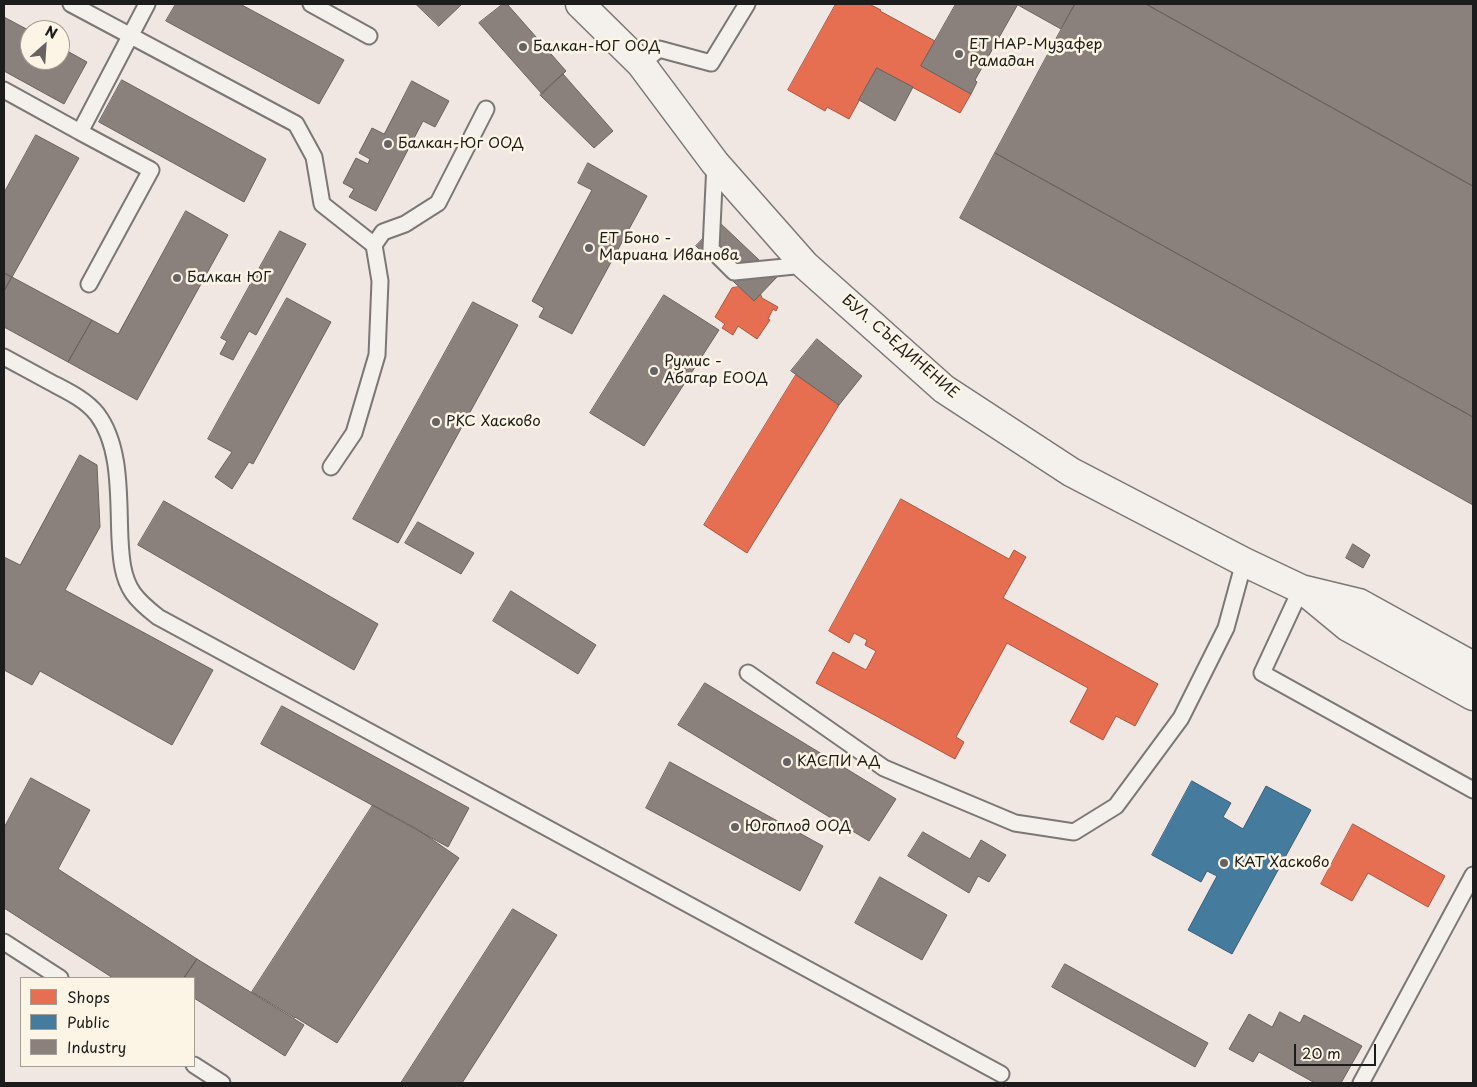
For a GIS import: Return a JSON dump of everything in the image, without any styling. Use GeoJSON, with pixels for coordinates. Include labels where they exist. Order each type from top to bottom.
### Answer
{"type":"FeatureCollection","features":[{"type":"Feature","properties":{"kind":"main road","name":"БУЛ. СЪЕДИНЕНИЕ"},"geometry":{"type":"LineString","coordinates":[[580,4],[641,64],[715,164],[805,265],[944,389],[1071,472],[1244,562],[1301,588],[1359,603],[1473,666]]}},
{"type":"Feature","properties":{"kind":"main road","name":"БУЛ. СЪЕДИНЕНИЕ"},"geometry":{"type":"LineString","coordinates":[[1301,588],[1348,627],[1473,696]]}},
{"type":"Feature","properties":{"kind":"lane"},"geometry":{"type":"LineString","coordinates":[[71,4],[296,124],[314,157],[322,204],[374,245],[380,281],[377,355],[354,433],[331,467]]}},
{"type":"Feature","properties":{"kind":"lane"},"geometry":{"type":"LineString","coordinates":[[80,132],[147,4]]}},
{"type":"Feature","properties":{"kind":"lane"},"geometry":{"type":"LineString","coordinates":[[311,4],[369,36]]}},
{"type":"Feature","properties":{"kind":"lane"},"geometry":{"type":"LineString","coordinates":[[641,64],[659,49],[711,63],[747,4]]}},
{"type":"Feature","properties":{"kind":"lane"},"geometry":{"type":"LineString","coordinates":[[4,90],[151,170],[89,284]]}},
{"type":"Feature","properties":{"kind":"lane"},"geometry":{"type":"LineString","coordinates":[[374,245],[383,232],[405,224],[438,203],[486,109]]}},
{"type":"Feature","properties":{"kind":"lane"},"geometry":{"type":"LineString","coordinates":[[715,164],[711,249],[734,272],[805,265]]}},
{"type":"Feature","properties":{"kind":"lane"},"geometry":{"type":"LineString","coordinates":[[4,357],[81,399],[96,412],[107,428],[116,462],[121,557],[124,575],[132,592],[143,605],[158,617],[1001,1074]]}},
{"type":"Feature","properties":{"kind":"lane"},"geometry":{"type":"LineString","coordinates":[[748,673],[884,768],[1015,823],[1074,832],[1116,806],[1181,718],[1226,628],[1244,562]]}},
{"type":"Feature","properties":{"kind":"lane"},"geometry":{"type":"LineString","coordinates":[[1301,588],[1262,673],[1473,790]]}},
{"type":"Feature","properties":{"kind":"lane"},"geometry":{"type":"LineString","coordinates":[[1361,1083],[1473,875]]}},
{"type":"Feature","properties":{"kind":"lane"},"geometry":{"type":"LineString","coordinates":[[4,942],[58,977]]}},
{"type":"Feature","properties":{"kind":"lane"},"geometry":{"type":"LineString","coordinates":[[195,1066],[222,1083]]}},
{"type":"Feature","properties":{"kind":"building: Shops"},"geometry":{"type":"Polygon","coordinates":[[[836,4],[869,4],[935,41],[921,66],[971,94],[960,113],[877,68],[849,119],[827,107],[825,111],[788,90],[836,4]]]}},
{"type":"Feature","properties":{"kind":"building: Shops"},"geometry":{"type":"Polygon","coordinates":[[[757,284],[762,298],[778,307],[776,311],[773,309],[768,319],[770,320],[757,339],[738,326],[733,335],[722,328],[725,324],[715,317],[732,288],[757,284]]]}},
{"type":"Feature","properties":{"kind":"building: Shops"},"geometry":{"type":"Polygon","coordinates":[[[796,375],[839,405],[747,553],[704,525],[796,375]]]}},
{"type":"Feature","properties":{"kind":"building: Shops","name":"КАСПИ АД"},"geometry":{"type":"Polygon","coordinates":[[[901,499],[1009,559],[1014,550],[1026,557],[1003,598],[1158,684],[1135,726],[1116,716],[1103,740],[1070,722],[1088,688],[1007,643],[956,737],[964,742],[955,759],[816,683],[833,652],[866,670],[876,651],[865,645],[867,640],[854,633],[849,643],[829,631],[901,499]]]}},
{"type":"Feature","properties":{"kind":"building: Shops"},"geometry":{"type":"Polygon","coordinates":[[[1353,824],[1445,876],[1428,907],[1368,873],[1352,901],[1321,884],[1353,824]]]}},
{"type":"Feature","properties":{"kind":"building: Public","name":"КАТ Хасково"},"geometry":{"type":"Polygon","coordinates":[[[1192,781],[1231,803],[1223,817],[1243,829],[1266,786],[1311,810],[1232,954],[1188,930],[1217,876],[1207,871],[1201,882],[1152,855],[1192,781]]]}},
{"type":"Feature","properties":{"kind":"building: Industry"},"geometry":{"type":"Polygon","coordinates":[[[176,4],[240,4],[344,60],[319,104],[166,21],[176,4]]]}},
{"type":"Feature","properties":{"kind":"building: Industry"},"geometry":{"type":"Polygon","coordinates":[[[416,4],[462,4],[439,26],[416,4]]]}},
{"type":"Feature","properties":{"kind":"building: Industry","name":"Балкан-ЮГ ООД"},"geometry":{"type":"Polygon","coordinates":[[[503,4],[507,4],[566,71],[542,94],[479,23],[503,4]]]}},
{"type":"Feature","properties":{"kind":"building: Industry","name":"ЕТ НАР-Музафер Рамадан"},"geometry":{"type":"Polygon","coordinates":[[[956,4],[1018,4],[975,80],[977,82],[971,94],[921,66],[956,4]]]}},
{"type":"Feature","properties":{"kind":"building: Industry","name":"ЕТ НАР-Музафер Рамадан"},"geometry":{"type":"Polygon","coordinates":[[[1018,4],[1075,4],[1061,29],[1018,4]]]}},
{"type":"Feature","properties":{"kind":"building: Industry"},"geometry":{"type":"Polygon","coordinates":[[[1075,4],[1146,4],[1473,186],[1473,417],[995,153],[1075,4]]]}},
{"type":"Feature","properties":{"kind":"building: Industry"},"geometry":{"type":"Polygon","coordinates":[[[1146,4],[1473,4],[1473,186],[1146,4]]]}},
{"type":"Feature","properties":{"kind":"building: Industry"},"geometry":{"type":"Polygon","coordinates":[[[4,17],[20,26],[20,70],[70,70],[70,53],[87,62],[64,104],[4,71],[4,17]]]}},
{"type":"Feature","properties":{"kind":"building: Industry"},"geometry":{"type":"Polygon","coordinates":[[[877,68],[913,87],[895,121],[859,100],[877,68]]]}},
{"type":"Feature","properties":{"kind":"building: Industry","name":"Балкан-ЮГ ООД"},"geometry":{"type":"Polygon","coordinates":[[[563,74],[613,131],[594,148],[540,95],[563,74]]]}},
{"type":"Feature","properties":{"kind":"building: Industry"},"geometry":{"type":"Polygon","coordinates":[[[122,80],[266,159],[244,202],[99,122],[122,80]]]}},
{"type":"Feature","properties":{"kind":"building: Industry","name":"Балкан-Юг ООД"},"geometry":{"type":"Polygon","coordinates":[[[412,81],[449,101],[435,127],[423,121],[376,211],[349,197],[354,189],[343,183],[356,158],[368,164],[370,159],[359,153],[372,128],[384,134],[412,81]]]}},
{"type":"Feature","properties":{"kind":"building: Industry"},"geometry":{"type":"Polygon","coordinates":[[[36,135],[79,158],[12,277],[4,273],[4,193],[36,135]]]}},
{"type":"Feature","properties":{"kind":"building: Industry"},"geometry":{"type":"Polygon","coordinates":[[[995,153],[1473,417],[1473,505],[960,218],[995,153]]]}},
{"type":"Feature","properties":{"kind":"building: Industry","name":"ЕТ Боно - Мариана Иванова"},"geometry":{"type":"Polygon","coordinates":[[[588,163],[647,196],[572,334],[539,317],[544,308],[532,301],[592,190],[578,183],[588,163]]]}},
{"type":"Feature","properties":{"kind":"building: Industry","name":"Балкан ЮГ"},"geometry":{"type":"Polygon","coordinates":[[[186,211],[228,235],[137,400],[68,362],[92,320],[118,334],[186,211]]]}},
{"type":"Feature","properties":{"kind":"building: Industry"},"geometry":{"type":"Polygon","coordinates":[[[719,222],[777,277],[754,301],[696,246],[719,222]]]}},
{"type":"Feature","properties":{"kind":"building: Industry"},"geometry":{"type":"Polygon","coordinates":[[[280,231],[306,244],[256,335],[249,331],[233,360],[220,354],[227,341],[221,338],[280,231]]]}},
{"type":"Feature","properties":{"kind":"building: Industry"},"geometry":{"type":"Polygon","coordinates":[[[4,273],[12,277],[4,291],[4,273]]]}},
{"type":"Feature","properties":{"kind":"building: Industry"},"geometry":{"type":"Polygon","coordinates":[[[12,277],[92,320],[68,362],[4,327],[4,291],[12,277]]]}},
{"type":"Feature","properties":{"kind":"building: Industry","name":"Румис - Абагар ЕООД"},"geometry":{"type":"Polygon","coordinates":[[[664,295],[719,330],[644,446],[590,413],[664,295]]]}},
{"type":"Feature","properties":{"kind":"building: Industry"},"geometry":{"type":"Polygon","coordinates":[[[287,298],[331,322],[253,464],[249,462],[232,489],[215,477],[232,452],[208,439],[287,298]]]}},
{"type":"Feature","properties":{"kind":"building: Industry","name":"РКС Хасково"},"geometry":{"type":"Polygon","coordinates":[[[473,302],[518,325],[398,543],[353,519],[473,302]]]}},
{"type":"Feature","properties":{"kind":"building: Industry"},"geometry":{"type":"Polygon","coordinates":[[[817,339],[862,376],[839,405],[791,371],[817,339]]]}},
{"type":"Feature","properties":{"kind":"building: Industry"},"geometry":{"type":"Polygon","coordinates":[[[80,455],[97,465],[100,527],[65,590],[213,670],[172,745],[40,671],[32,685],[4,670],[4,557],[20,565],[80,455]]]}},
{"type":"Feature","properties":{"kind":"building: Industry"},"geometry":{"type":"Polygon","coordinates":[[[164,501],[378,624],[354,670],[138,545],[164,501]]]}},
{"type":"Feature","properties":{"kind":"building: Industry"},"geometry":{"type":"Polygon","coordinates":[[[418,522],[474,553],[461,574],[405,543],[418,522]]]}},
{"type":"Feature","properties":{"kind":"building: Industry"},"geometry":{"type":"Polygon","coordinates":[[[1353,544],[1370,555],[1363,568],[1346,558],[1353,544]]]}},
{"type":"Feature","properties":{"kind":"building: Industry"},"geometry":{"type":"Polygon","coordinates":[[[511,591],[596,645],[578,674],[493,621],[511,591]]]}},
{"type":"Feature","properties":{"kind":"building: Industry","name":"КАСПИ АД"},"geometry":{"type":"Polygon","coordinates":[[[705,683],[896,799],[869,841],[678,725],[705,683]]]}},
{"type":"Feature","properties":{"kind":"building: Industry"},"geometry":{"type":"Polygon","coordinates":[[[282,706],[469,808],[448,847],[261,744],[282,706]]]}},
{"type":"Feature","properties":{"kind":"building: Industry","name":"Югоплод ООД"},"geometry":{"type":"Polygon","coordinates":[[[670,762],[823,846],[800,891],[646,808],[670,762]]]}},
{"type":"Feature","properties":{"kind":"building: Industry"},"geometry":{"type":"Polygon","coordinates":[[[31,778],[90,810],[58,869],[197,959],[185,977],[111,977],[4,908],[4,828],[31,778]]]}},
{"type":"Feature","properties":{"kind":"building: Industry"},"geometry":{"type":"Polygon","coordinates":[[[373,805],[417,829],[459,858],[337,1043],[252,992],[373,805]]]}},
{"type":"Feature","properties":{"kind":"building: Industry"},"geometry":{"type":"Polygon","coordinates":[[[923,832],[970,859],[981,840],[1006,855],[989,882],[978,876],[969,893],[908,856],[923,832]]]}},
{"type":"Feature","properties":{"kind":"building: Industry"},"geometry":{"type":"Polygon","coordinates":[[[880,877],[947,915],[922,960],[855,923],[880,877]]]}},
{"type":"Feature","properties":{"kind":"building: Industry"},"geometry":{"type":"Polygon","coordinates":[[[513,909],[557,935],[462,1083],[401,1083],[513,909]]]}},
{"type":"Feature","properties":{"kind":"building: Industry"},"geometry":{"type":"Polygon","coordinates":[[[197,959],[304,1025],[285,1056],[195,999],[195,977],[185,977],[197,959]]]}},
{"type":"Feature","properties":{"kind":"building: Industry"},"geometry":{"type":"Polygon","coordinates":[[[1065,964],[1208,1043],[1195,1067],[1052,987],[1065,964]]]}},
{"type":"Feature","properties":{"kind":"building: Industry"},"geometry":{"type":"Polygon","coordinates":[[[1280,1012],[1300,1023],[1304,1015],[1362,1046],[1341,1083],[1315,1083],[1259,1052],[1253,1062],[1229,1049],[1249,1014],[1272,1027],[1280,1012]]]}},
{"type":"Feature","properties":{"kind":"place","name":"Балкан-ЮГ ООД"},"geometry":{"type":"Point","coordinates":[523,47]}},
{"type":"Feature","properties":{"kind":"place","name":"ЕТ НАР-Музафер Рамадан"},"geometry":{"type":"Point","coordinates":[959,54]}},
{"type":"Feature","properties":{"kind":"place","name":"Балкан-Юг ООД"},"geometry":{"type":"Point","coordinates":[388,144]}},
{"type":"Feature","properties":{"kind":"place","name":"ЕТ Боно - Мариана Иванова"},"geometry":{"type":"Point","coordinates":[589,248]}},
{"type":"Feature","properties":{"kind":"place","name":"Балкан ЮГ"},"geometry":{"type":"Point","coordinates":[177,278]}},
{"type":"Feature","properties":{"kind":"place","name":"Румис - Абагар ЕООД"},"geometry":{"type":"Point","coordinates":[654,371]}},
{"type":"Feature","properties":{"kind":"place","name":"РКС Хасково"},"geometry":{"type":"Point","coordinates":[436,422]}},
{"type":"Feature","properties":{"kind":"place","name":"КАСПИ АД"},"geometry":{"type":"Point","coordinates":[787,762]}},
{"type":"Feature","properties":{"kind":"place","name":"Югоплод ООД"},"geometry":{"type":"Point","coordinates":[735,827]}},
{"type":"Feature","properties":{"kind":"place","name":"КАТ Хасково"},"geometry":{"type":"Point","coordinates":[1224,863]}}]}
